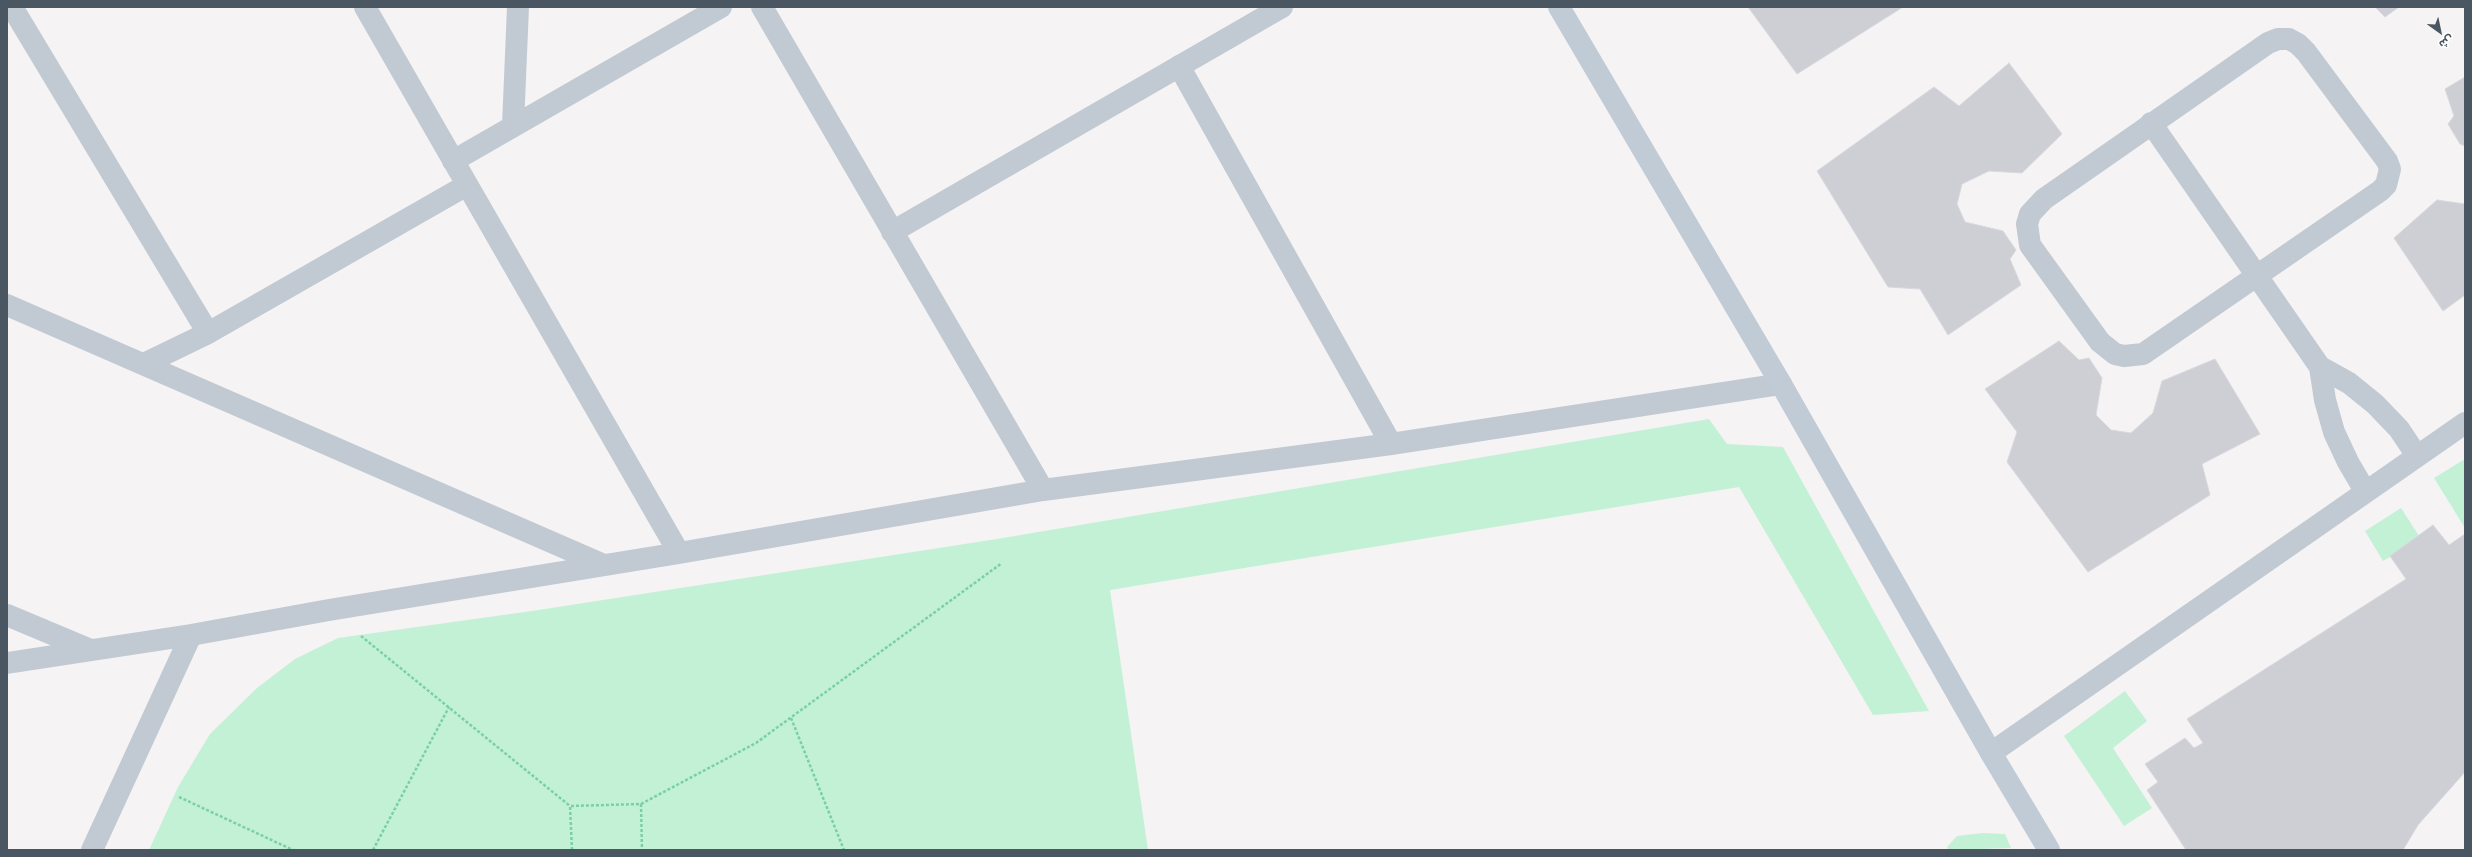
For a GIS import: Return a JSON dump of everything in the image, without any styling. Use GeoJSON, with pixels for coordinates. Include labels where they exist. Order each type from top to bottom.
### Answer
{"type":"FeatureCollection","features":[{"type":"Feature","properties":{"kind":"street"},"geometry":{"type":"LineString","coordinates":[[12,7],[208,332]]}},
{"type":"Feature","properties":{"kind":"street"},"geometry":{"type":"LineString","coordinates":[[365,7],[680,553]]}},
{"type":"Feature","properties":{"kind":"street"},"geometry":{"type":"LineString","coordinates":[[513,126],[518,7]]}},
{"type":"Feature","properties":{"kind":"street"},"geometry":{"type":"LineString","coordinates":[[453,161],[721,7]]}},
{"type":"Feature","properties":{"kind":"street"},"geometry":{"type":"LineString","coordinates":[[762,7],[1043,490]]}},
{"type":"Feature","properties":{"kind":"street"},"geometry":{"type":"LineString","coordinates":[[892,232],[1282,7]]}},
{"type":"Feature","properties":{"kind":"street"},"geometry":{"type":"LineString","coordinates":[[1559,7],[1781,384],[1991,753],[2049,850]]}},
{"type":"Feature","properties":{"kind":"street"},"geometry":{"type":"LineString","coordinates":[[2278,39],[2289,39],[2298,44],[2306,52],[2387,161],[2389,177],[2380,191],[2143,354],[2124,356],[2114,354],[2100,342],[2030,245],[2027,224],[2036,206],[2151,123],[2268,43],[2278,39]]}},
{"type":"Feature","properties":{"kind":"street"},"geometry":{"type":"LineString","coordinates":[[1179,66],[1391,444]]}},
{"type":"Feature","properties":{"kind":"street"},"geometry":{"type":"LineString","coordinates":[[2151,123],[2320,366],[2349,383],[2375,404],[2399,428],[2417,456]]}},
{"type":"Feature","properties":{"kind":"street"},"geometry":{"type":"LineString","coordinates":[[144,364],[208,332],[467,185]]}},
{"type":"Feature","properties":{"kind":"street"},"geometry":{"type":"LineString","coordinates":[[7,305],[604,565]]}},
{"type":"Feature","properties":{"kind":"street"},"geometry":{"type":"LineString","coordinates":[[2320,366],[2325,400],[2334,432],[2348,462],[2365,491]]}},
{"type":"Feature","properties":{"kind":"street"},"geometry":{"type":"LineString","coordinates":[[7,663],[88,649],[191,635],[329,610],[680,553],[1043,490],[1391,444],[1781,384]]}},
{"type":"Feature","properties":{"kind":"street"},"geometry":{"type":"LineString","coordinates":[[1991,753],[2365,491],[2465,423]]}},
{"type":"Feature","properties":{"kind":"street"},"geometry":{"type":"LineString","coordinates":[[7,615],[88,649]]}},
{"type":"Feature","properties":{"kind":"street"},"geometry":{"type":"LineString","coordinates":[[92,850],[191,635]]}},
{"type":"Feature","properties":{"kind":"path"},"geometry":{"type":"LineString","coordinates":[[329,610],[570,806],[641,804],[756,744],[1002,563]]}},
{"type":"Feature","properties":{"kind":"path"},"geometry":{"type":"LineString","coordinates":[[373,850],[449,708]]}},
{"type":"Feature","properties":{"kind":"path"},"geometry":{"type":"LineString","coordinates":[[791,718],[844,850]]}},
{"type":"Feature","properties":{"kind":"path"},"geometry":{"type":"LineString","coordinates":[[179,796],[293,850]]}},
{"type":"Feature","properties":{"kind":"path"},"geometry":{"type":"LineString","coordinates":[[641,804],[642,850]]}},
{"type":"Feature","properties":{"kind":"path"},"geometry":{"type":"LineString","coordinates":[[570,806],[572,850]]}},
{"type":"Feature","properties":{"kind":"green space"},"geometry":{"type":"Polygon","coordinates":[[[1709,419],[1727,444],[1783,447],[1929,711],[1873,715],[1739,487],[1110,590],[1148,850],[149,850],[178,787],[210,734],[257,688],[295,659],[338,638],[532,611],[997,539],[1709,419]]]}},
{"type":"Feature","properties":{"kind":"green space"},"geometry":{"type":"Polygon","coordinates":[[[2465,459],[2465,528],[2434,478],[2465,459]]]}},
{"type":"Feature","properties":{"kind":"green space"},"geometry":{"type":"Polygon","coordinates":[[[2401,508],[2421,539],[2383,561],[2365,531],[2401,508]]]}},
{"type":"Feature","properties":{"kind":"green space"},"geometry":{"type":"Polygon","coordinates":[[[2125,691],[2147,721],[2113,748],[2152,808],[2124,826],[2064,736],[2125,691]]]}},
{"type":"Feature","properties":{"kind":"green space"},"geometry":{"type":"Polygon","coordinates":[[[1982,833],[2005,834],[2011,848],[1948,850],[1947,847],[1957,836],[1982,833]]]}},
{"type":"Feature","properties":{"kind":"building"},"geometry":{"type":"Polygon","coordinates":[[[1748,7],[1903,7],[1797,74],[1748,7]]]}},
{"type":"Feature","properties":{"kind":"building"},"geometry":{"type":"Polygon","coordinates":[[[2375,7],[2399,7],[2385,17],[2375,7]]]}},
{"type":"Feature","properties":{"kind":"building"},"geometry":{"type":"Polygon","coordinates":[[[2009,63],[2062,134],[2022,173],[1989,171],[1962,184],[1957,204],[1965,222],[2003,231],[2016,250],[2010,259],[2021,285],[1948,335],[1920,289],[1888,287],[1817,171],[1934,87],[1959,106],[2009,63]]]}},
{"type":"Feature","properties":{"kind":"building"},"geometry":{"type":"Polygon","coordinates":[[[2465,77],[2465,146],[2460,144],[2448,124],[2454,116],[2445,89],[2465,77]]]}},
{"type":"Feature","properties":{"kind":"building"},"geometry":{"type":"Polygon","coordinates":[[[2437,200],[2465,204],[2465,295],[2443,311],[2394,238],[2437,200]]]}},
{"type":"Feature","properties":{"kind":"building"},"geometry":{"type":"Polygon","coordinates":[[[2059,341],[2079,360],[2089,358],[2102,378],[2096,415],[2111,430],[2131,433],[2153,413],[2162,381],[2215,359],[2260,434],[2202,464],[2210,495],[2088,572],[2007,462],[2017,432],[1985,389],[2059,341]]]}},
{"type":"Feature","properties":{"kind":"building"},"geometry":{"type":"Polygon","coordinates":[[[2433,525],[2449,545],[2465,534],[2465,850],[2186,850],[2147,790],[2158,782],[2145,764],[2185,738],[2194,748],[2203,743],[2187,719],[2406,579],[2390,556],[2433,525]]]}},
{"type":"Feature","properties":{"kind":"building"},"geometry":{"type":"Polygon","coordinates":[[[2465,772],[2465,850],[2403,850],[2418,825],[2465,772]]]}}]}
